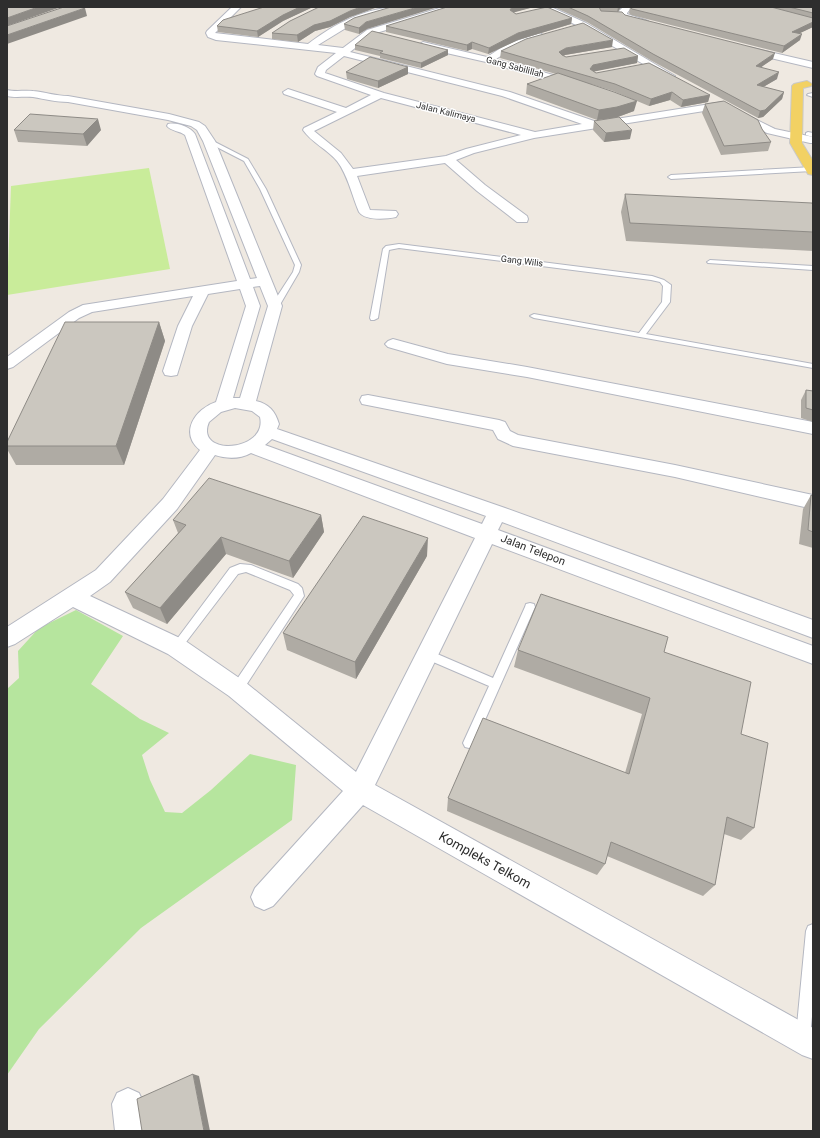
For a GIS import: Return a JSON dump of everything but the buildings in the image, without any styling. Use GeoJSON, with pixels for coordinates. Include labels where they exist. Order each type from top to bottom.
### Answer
{"type":"FeatureCollection","features":[{"type":"Feature","properties":{"kind":"main road"},"geometry":{"type":"LineString","coordinates":[[812,170],[800,152],[795,137],[798,86],[810,94],[813,66]]}},
{"type":"Feature","properties":{"kind":"street"},"geometry":{"type":"LineString","coordinates":[[236,7],[210,33],[211,35],[216,37],[259,42],[311,46],[344,52],[506,94],[598,126]]}},
{"type":"Feature","properties":{"kind":"street"},"geometry":{"type":"LineString","coordinates":[[311,46],[345,23],[396,7]]}},
{"type":"Feature","properties":{"kind":"street","name":"Jalan Kalimaya"},"geometry":{"type":"LineString","coordinates":[[450,7],[370,32],[321,69],[320,74],[380,95],[535,135],[723,105]]}},
{"type":"Feature","properties":{"kind":"street"},"geometry":{"type":"LineString","coordinates":[[534,11],[546,8],[583,25],[649,65],[676,79]]}},
{"type":"Feature","properties":{"kind":"street"},"geometry":{"type":"LineString","coordinates":[[625,11],[654,25]]}},
{"type":"Feature","properties":{"kind":"street"},"geometry":{"type":"LineString","coordinates":[[568,29],[583,25]]}},
{"type":"Feature","properties":{"kind":"street"},"geometry":{"type":"LineString","coordinates":[[370,32],[384,36]]}},
{"type":"Feature","properties":{"kind":"street"},"geometry":{"type":"LineString","coordinates":[[488,60],[510,46],[546,35]]}},
{"type":"Feature","properties":{"kind":"street"},"geometry":{"type":"LineString","coordinates":[[259,42],[268,36]]}},
{"type":"Feature","properties":{"kind":"street","name":"Gang Sabilillah"},"geometry":{"type":"LineString","coordinates":[[414,43],[488,60],[587,88]]}},
{"type":"Feature","properties":{"kind":"street"},"geometry":{"type":"LineString","coordinates":[[742,48],[813,66]]}},
{"type":"Feature","properties":{"kind":"street"},"geometry":{"type":"LineString","coordinates":[[612,51],[624,50]]}},
{"type":"Feature","properties":{"kind":"street"},"geometry":{"type":"LineString","coordinates":[[637,68],[649,65]]}},
{"type":"Feature","properties":{"kind":"street"},"geometry":{"type":"LineString","coordinates":[[14,84],[29,88],[32,94]]}},
{"type":"Feature","properties":{"kind":"street"},"geometry":{"type":"LineString","coordinates":[[288,92],[346,111]]}},
{"type":"Feature","properties":{"kind":"street"},"geometry":{"type":"LineString","coordinates":[[7,93],[17,95],[32,94],[55,100],[63,105],[195,124],[201,128],[209,141],[275,306],[247,403]]}},
{"type":"Feature","properties":{"kind":"street"},"geometry":{"type":"LineString","coordinates":[[380,95],[308,130],[340,157],[350,173],[357,195],[366,214],[392,214]]}},
{"type":"Feature","properties":{"kind":"street"},"geometry":{"type":"LineString","coordinates":[[710,98],[771,131],[795,137],[811,137]]}},
{"type":"Feature","properties":{"kind":"street"},"geometry":{"type":"LineString","coordinates":[[643,109],[656,115]]}},
{"type":"Feature","properties":{"kind":"street"},"geometry":{"type":"LineString","coordinates":[[139,115],[185,130],[190,134],[253,306],[224,405]]}},
{"type":"Feature","properties":{"kind":"street"},"geometry":{"type":"LineString","coordinates":[[350,173],[448,159],[470,151],[535,135]]}},
{"type":"Feature","properties":{"kind":"street"},"geometry":{"type":"LineString","coordinates":[[194,143],[209,141]]}},
{"type":"Feature","properties":{"kind":"street"},"geometry":{"type":"LineString","coordinates":[[448,159],[481,188],[522,219]]}},
{"type":"Feature","properties":{"kind":"street"},"geometry":{"type":"LineString","coordinates":[[7,364],[80,311],[88,308],[202,292],[265,281]]}},
{"type":"Feature","properties":{"kind":"street"},"geometry":{"type":"LineString","coordinates":[[171,371],[185,326],[202,292]]}},
{"type":"Feature","properties":{"kind":"street"},"geometry":{"type":"LineString","coordinates":[[253,306],[275,306]]}},
{"type":"Feature","properties":{"kind":"street"},"geometry":{"type":"LineString","coordinates":[[393,344],[447,359],[527,372],[813,428]]}},
{"type":"Feature","properties":{"kind":"street"},"geometry":{"type":"LineString","coordinates":[[368,400],[500,426],[504,436],[513,440],[682,473],[813,502]]}},
{"type":"Feature","properties":{"kind":"street"},"geometry":{"type":"LineString","coordinates":[[247,403],[259,407],[268,413],[271,422],[269,432],[262,440],[252,447],[231,452],[211,448],[202,442],[197,434],[198,425],[203,417],[212,410],[224,405],[247,403]]}},
{"type":"Feature","properties":{"kind":"street","name":"Jalan Telepon"},"geometry":{"type":"LineString","coordinates":[[269,432],[498,513],[813,629]]}},
{"type":"Feature","properties":{"kind":"street","name":"Jalan Telepon"},"geometry":{"type":"LineString","coordinates":[[252,447],[813,655]]}},
{"type":"Feature","properties":{"kind":"street"},"geometry":{"type":"LineString","coordinates":[[7,638],[97,581],[115,564],[170,504],[211,448]]}},
{"type":"Feature","properties":{"kind":"street"},"geometry":{"type":"LineString","coordinates":[[264,897],[360,790],[428,655],[486,533],[498,513]]}},
{"type":"Feature","properties":{"kind":"street","name":"Kompleks Telkom"},"geometry":{"type":"LineString","coordinates":[[72,597],[176,647],[237,689],[360,790],[808,1041]]}},
{"type":"Feature","properties":{"kind":"lane"},"geometry":{"type":"LineString","coordinates":[[209,141],[246,160],[263,189],[298,265],[296,272],[275,306]]}},
{"type":"Feature","properties":{"kind":"lane"},"geometry":{"type":"LineString","coordinates":[[672,177],[812,170]]}},
{"type":"Feature","properties":{"kind":"lane","name":"Gang Wilis"},"geometry":{"type":"LineString","coordinates":[[374,318],[379,297],[386,249],[388,247],[399,246],[652,278],[662,281],[667,285],[666,302],[641,335]]}},
{"type":"Feature","properties":{"kind":"lane"},"geometry":{"type":"LineString","coordinates":[[710,262],[813,268]]}},
{"type":"Feature","properties":{"kind":"lane"},"geometry":{"type":"LineString","coordinates":[[534,316],[813,366]]}},
{"type":"Feature","properties":{"kind":"lane"},"geometry":{"type":"LineString","coordinates":[[176,647],[234,571],[240,568],[247,568],[294,587],[300,596],[237,689]]}},
{"type":"Feature","properties":{"kind":"lane"},"geometry":{"type":"LineString","coordinates":[[469,743],[530,607]]}},
{"type":"Feature","properties":{"kind":"lane"},"geometry":{"type":"LineString","coordinates":[[428,655],[496,684]]}},
{"type":"Feature","properties":{"kind":"lane"},"geometry":{"type":"LineString","coordinates":[[808,1041],[813,931]]}},
{"type":"Feature","properties":{"kind":"green space"},"geometry":{"type":"Polygon","coordinates":[[[149,168],[170,269],[7,295],[11,186],[149,168]]]}},
{"type":"Feature","properties":{"kind":"green space"},"geometry":{"type":"Polygon","coordinates":[[[76,610],[123,636],[91,684],[140,719],[169,733],[142,755],[150,780],[165,812],[182,813],[211,790],[250,754],[296,765],[292,820],[141,928],[39,1029],[7,1075],[7,689],[19,678],[18,651],[39,628],[76,610]]]}}]}
